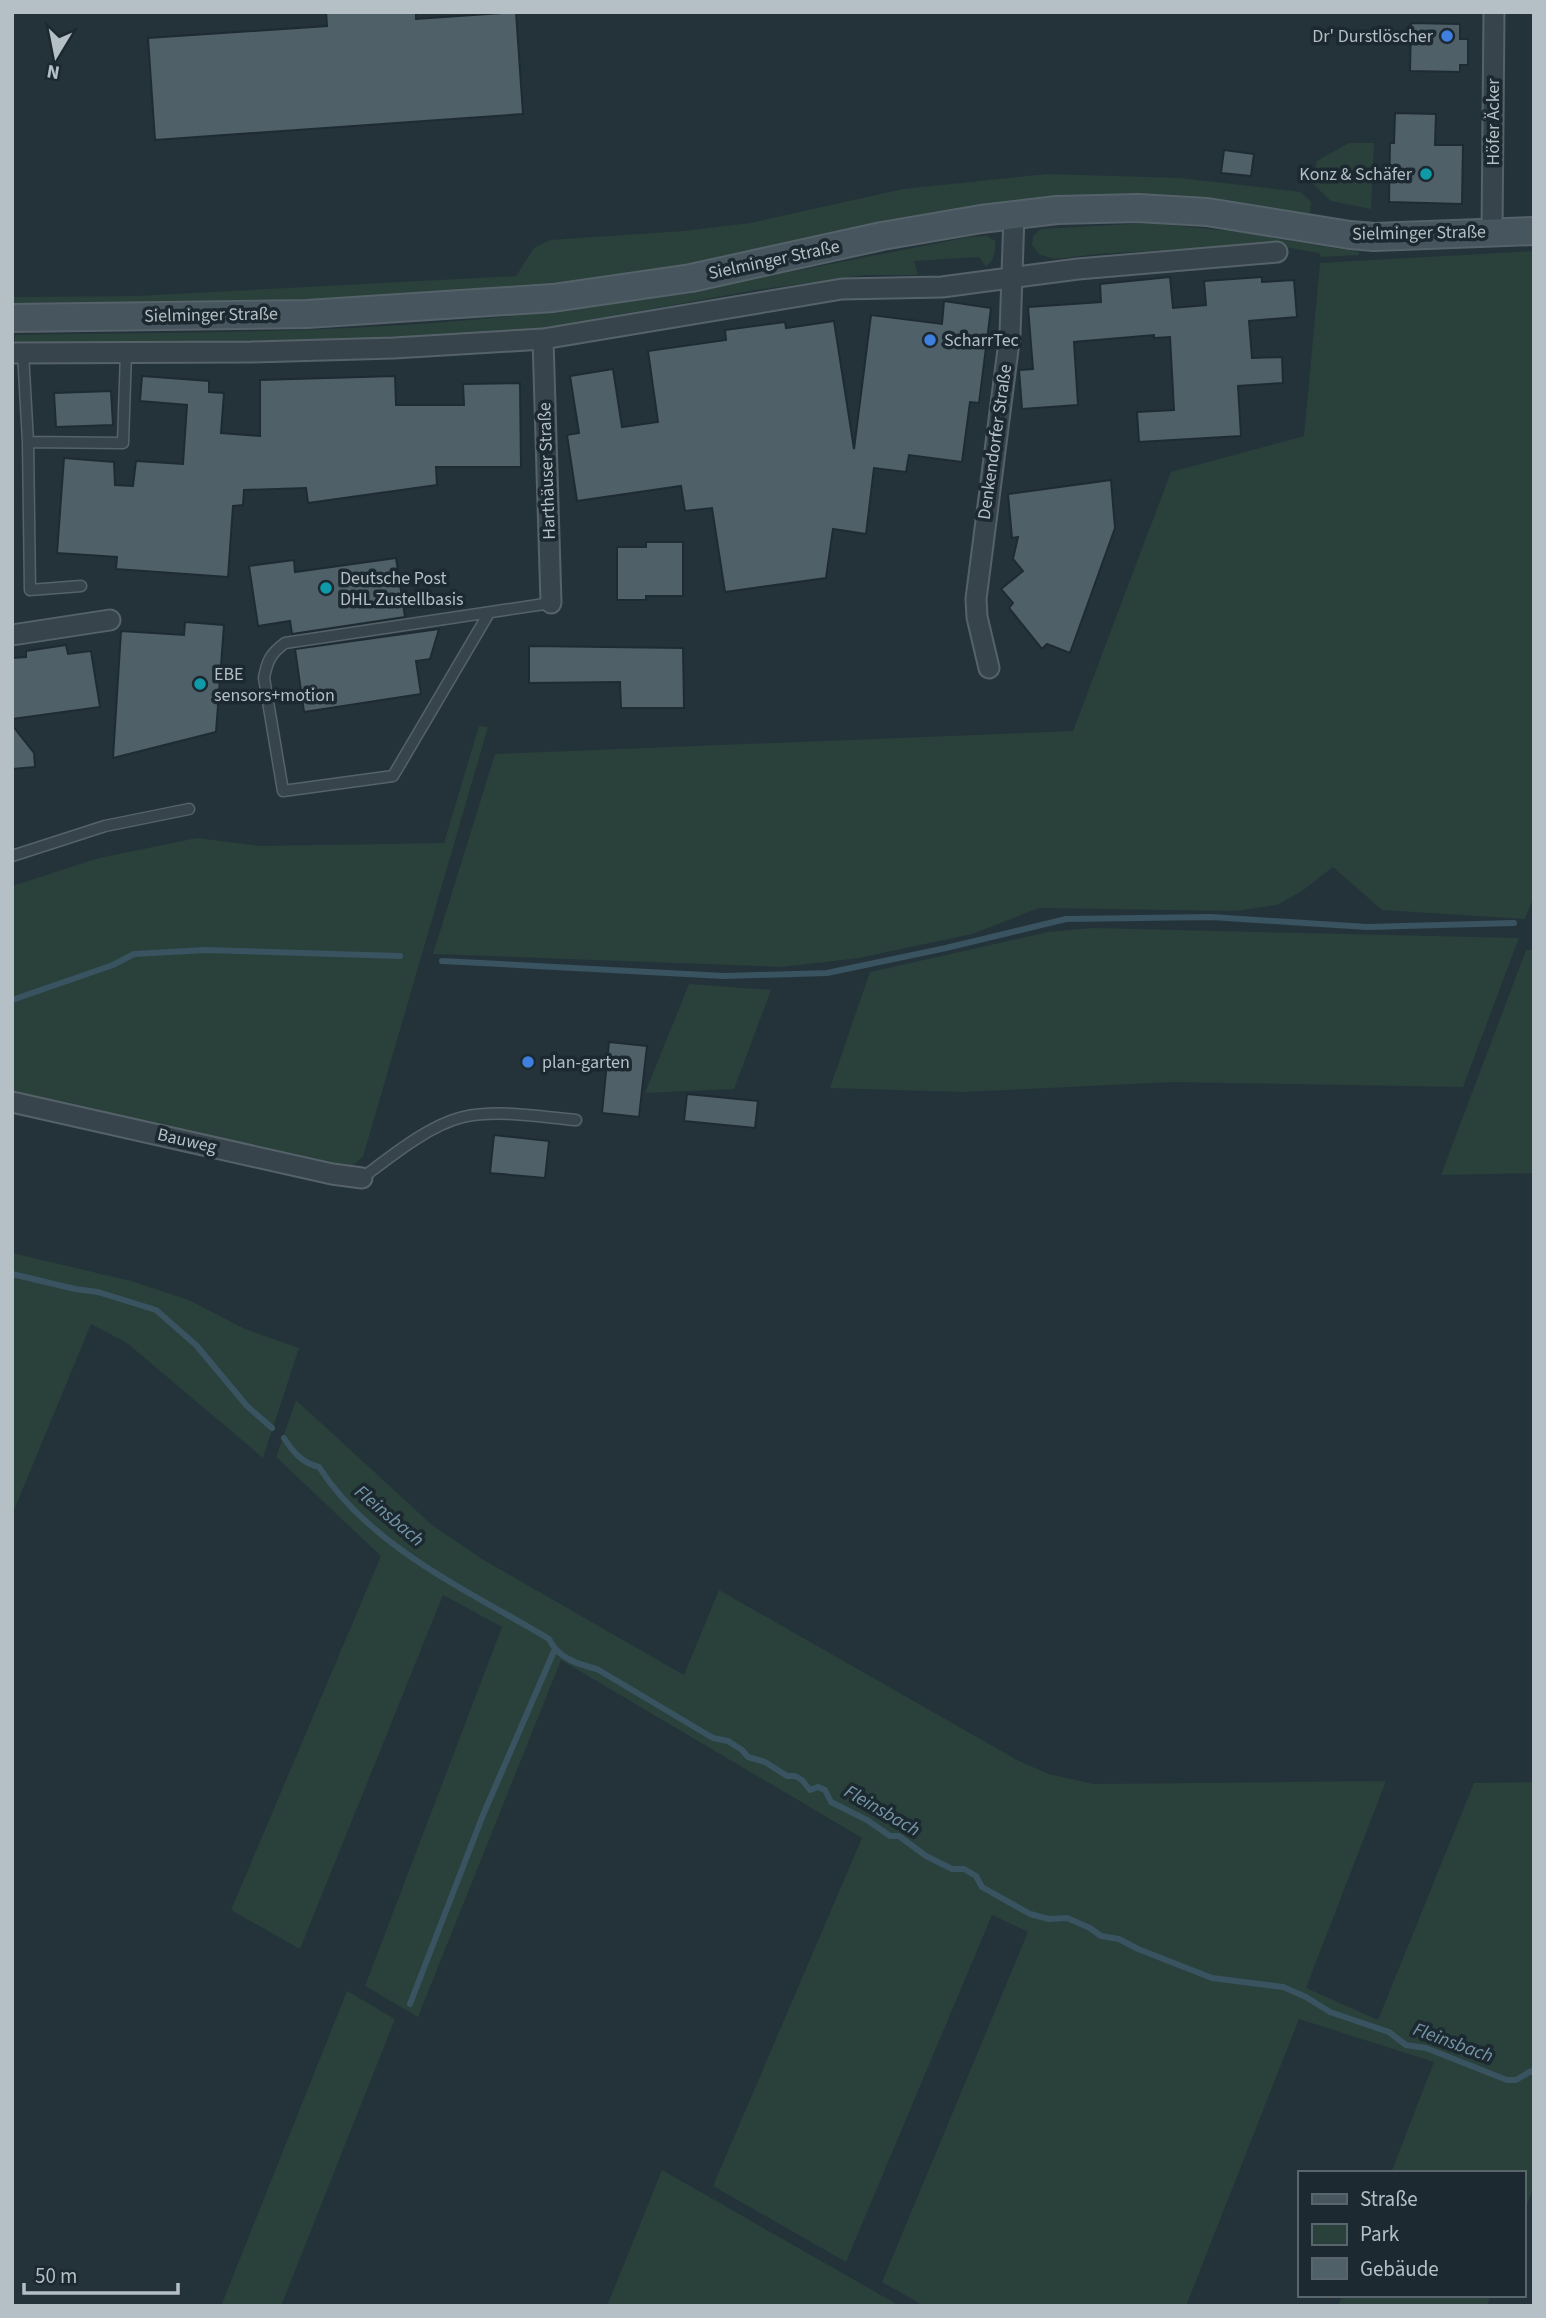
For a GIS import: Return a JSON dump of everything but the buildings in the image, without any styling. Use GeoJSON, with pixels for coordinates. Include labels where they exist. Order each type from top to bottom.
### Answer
{"type":"FeatureCollection","features":[{"type":"Feature","properties":{"kind":"street","name":"Höfer Äcker"},"geometry":{"type":"LineString","coordinates":[[1492,232],[1494,12]]}},
{"type":"Feature","properties":{"kind":"street","name":"Sielminger Straße"},"geometry":{"type":"LineString","coordinates":[[12,318],[307,314],[553,299],[691,278],[882,236],[1014,215],[1097,208],[1231,215],[1362,236],[1534,231]]}},
{"type":"Feature","properties":{"kind":"street","name":"Denkendorfer Straße"},"geometry":{"type":"LineString","coordinates":[[989,668],[977,617],[976,589],[1010,334],[1014,215]]}},
{"type":"Feature","properties":{"kind":"street","name":"Sielminger Straße"},"geometry":{"type":"LineString","coordinates":[[18,353],[355,349],[544,339],[842,289],[942,287],[1078,269],[1277,252]]}},
{"type":"Feature","properties":{"kind":"street","name":"Harthäuser Straße"},"geometry":{"type":"LineString","coordinates":[[544,339],[551,603]]}},
{"type":"Feature","properties":{"kind":"street"},"geometry":{"type":"LineString","coordinates":[[12,635],[110,620]]}},
{"type":"Feature","properties":{"kind":"street","name":"Bauweg"},"geometry":{"type":"LineString","coordinates":[[12,1102],[332,1174],[362,1178]]}},
{"type":"Feature","properties":{"kind":"lane"},"geometry":{"type":"LineString","coordinates":[[28,442],[123,443],[126,352]]}},
{"type":"Feature","properties":{"kind":"lane"},"geometry":{"type":"LineString","coordinates":[[18,353],[28,442],[30,590],[80,586]]}},
{"type":"Feature","properties":{"kind":"lane"},"geometry":{"type":"LineString","coordinates":[[489,613],[393,776],[283,791],[264,678],[267,662],[274,651],[285,643],[551,603]]}},
{"type":"Feature","properties":{"kind":"lane"},"geometry":{"type":"LineString","coordinates":[[12,856],[105,826],[189,809]]}},
{"type":"Feature","properties":{"kind":"lane"},"geometry":{"type":"LineString","coordinates":[[362,1178],[421,1137],[461,1117],[483,1114],[576,1120]]}},
{"type":"Feature","properties":{"kind":"green space"},"geometry":{"type":"Polygon","coordinates":[[[1349,143],[1374,143],[1371,209],[1331,201],[1311,182],[1317,161],[1349,143]]]}},
{"type":"Feature","properties":{"kind":"green space"},"geometry":{"type":"Polygon","coordinates":[[[1047,174],[1181,178],[1301,192],[1311,202],[1309,223],[1196,203],[462,298],[12,309],[12,297],[136,296],[516,276],[534,248],[550,240],[684,231],[750,223],[903,189],[1047,174]]]}},
{"type":"Feature","properties":{"kind":"green space"},"geometry":{"type":"Polygon","coordinates":[[[1149,223],[1231,231],[1359,252],[1359,255],[1321,257],[1319,253],[1267,244],[1055,259],[1040,255],[1032,245],[1033,236],[1041,229],[1149,223]]]}},
{"type":"Feature","properties":{"kind":"green space"},"geometry":{"type":"Polygon","coordinates":[[[987,236],[995,241],[995,249],[993,259],[986,267],[979,257],[914,261],[918,275],[865,275],[756,290],[540,329],[223,345],[15,345],[15,335],[326,329],[511,316],[684,292],[969,237],[987,236]]]}},
{"type":"Feature","properties":{"kind":"green space"},"geometry":{"type":"Polygon","coordinates":[[[1534,251],[1534,895],[1525,919],[1382,910],[1333,867],[1302,891],[1277,905],[1235,911],[1039,908],[972,934],[859,958],[782,967],[433,954],[495,754],[1073,731],[1171,472],[1304,436],[1320,263],[1534,251]]]}},
{"type":"Feature","properties":{"kind":"green space"},"geometry":{"type":"Polygon","coordinates":[[[479,726],[488,727],[363,1157],[350,1167],[334,1169],[12,1097],[12,886],[99,858],[197,838],[259,846],[444,843],[479,726]]]}},
{"type":"Feature","properties":{"kind":"green space"},"geometry":{"type":"Polygon","coordinates":[[[1092,928],[1519,938],[1463,1087],[1174,1082],[963,1092],[830,1088],[870,972],[1048,932],[1092,928]]]}},
{"type":"Feature","properties":{"kind":"green space"},"geometry":{"type":"Polygon","coordinates":[[[1526,950],[1534,950],[1534,1173],[1441,1175],[1526,950]]]}},
{"type":"Feature","properties":{"kind":"green space"},"geometry":{"type":"Polygon","coordinates":[[[689,984],[771,990],[734,1089],[645,1093],[689,984]]]}},
{"type":"Feature","properties":{"kind":"green space"},"geometry":{"type":"Polygon","coordinates":[[[12,1253],[131,1281],[189,1300],[245,1329],[299,1348],[263,1458],[127,1343],[91,1324],[12,1515],[12,1253]]]}},
{"type":"Feature","properties":{"kind":"green space"},"geometry":{"type":"Polygon","coordinates":[[[296,1400],[432,1525],[482,1559],[684,1675],[719,1590],[1019,1761],[1049,1774],[1093,1784],[1386,1781],[1306,1988],[1378,2020],[1474,1783],[1534,1782],[1534,2187],[1525,2209],[1525,2171],[1392,2171],[1434,2062],[1299,2019],[1186,2306],[924,2306],[882,2282],[1028,1932],[992,1915],[846,2262],[713,2186],[862,1838],[561,1660],[418,2017],[365,1986],[502,1627],[443,1595],[300,1949],[231,1910],[381,1556],[276,1457],[296,1400]]]}},
{"type":"Feature","properties":{"kind":"green space"},"geometry":{"type":"Polygon","coordinates":[[[347,1991],[395,2019],[281,2306],[221,2306],[347,1991]]]}},
{"type":"Feature","properties":{"kind":"green space"},"geometry":{"type":"Polygon","coordinates":[[[662,2170],[900,2306],[607,2306],[662,2170]]]}},
{"type":"Feature","properties":{"kind":"green space"},"geometry":{"type":"Polygon","coordinates":[[[1341,2297],[1490,2297],[1487,2306],[1338,2306],[1341,2297]]]}},
{"type":"Feature","properties":{"kind":"waterway"},"geometry":{"type":"LineString","coordinates":[[442,961],[724,976],[827,973],[1066,919],[1211,917],[1367,927],[1514,923]]}},
{"type":"Feature","properties":{"kind":"waterway"},"geometry":{"type":"LineString","coordinates":[[12,1000],[113,965],[134,954],[206,950],[400,956]]}},
{"type":"Feature","properties":{"kind":"waterway","name":"Fleinsbach"},"geometry":{"type":"LineString","coordinates":[[12,1274],[98,1292],[156,1310],[196,1345],[247,1406],[272,1428]]}},
{"type":"Feature","properties":{"kind":"waterway","name":"Fleinsbach"},"geometry":{"type":"LineString","coordinates":[[284,1438],[298,1456],[319,1467],[340,1495],[365,1521],[393,1544],[455,1585],[549,1639],[563,1656],[597,1669],[713,1738],[728,1741],[748,1757],[765,1762],[787,1776],[795,1776],[810,1790],[818,1787],[825,1790],[831,1802],[867,1820],[890,1836],[899,1836],[926,1856],[952,1869],[964,1869],[976,1876],[982,1887],[1030,1914],[1049,1919],[1067,1918],[1101,1936],[1119,1939],[1212,1978],[1283,1987],[1330,2012],[1389,2032],[1406,2045],[1426,2048],[1507,2080],[1516,2080],[1531,2071],[1534,2073]]}},
{"type":"Feature","properties":{"kind":"waterway"},"geometry":{"type":"LineString","coordinates":[[410,2004],[483,1815],[554,1651]]}},
{"type":"Feature","properties":{"kind":"place","name":"Dr' Durstlöscher"},"geometry":{"type":"Point","coordinates":[1447,36]}},
{"type":"Feature","properties":{"kind":"place","name":"Konz & Schäfer"},"geometry":{"type":"Point","coordinates":[1426,174]}},
{"type":"Feature","properties":{"kind":"place","name":"ScharrTec"},"geometry":{"type":"Point","coordinates":[930,340]}},
{"type":"Feature","properties":{"kind":"place","name":"Deutsche Post DHL Zustellbasis"},"geometry":{"type":"Point","coordinates":[326,588]}},
{"type":"Feature","properties":{"kind":"place","name":"EBE sensors+motion"},"geometry":{"type":"Point","coordinates":[200,684]}},
{"type":"Feature","properties":{"kind":"place","name":"plan-garten"},"geometry":{"type":"Point","coordinates":[528,1062]}}]}
